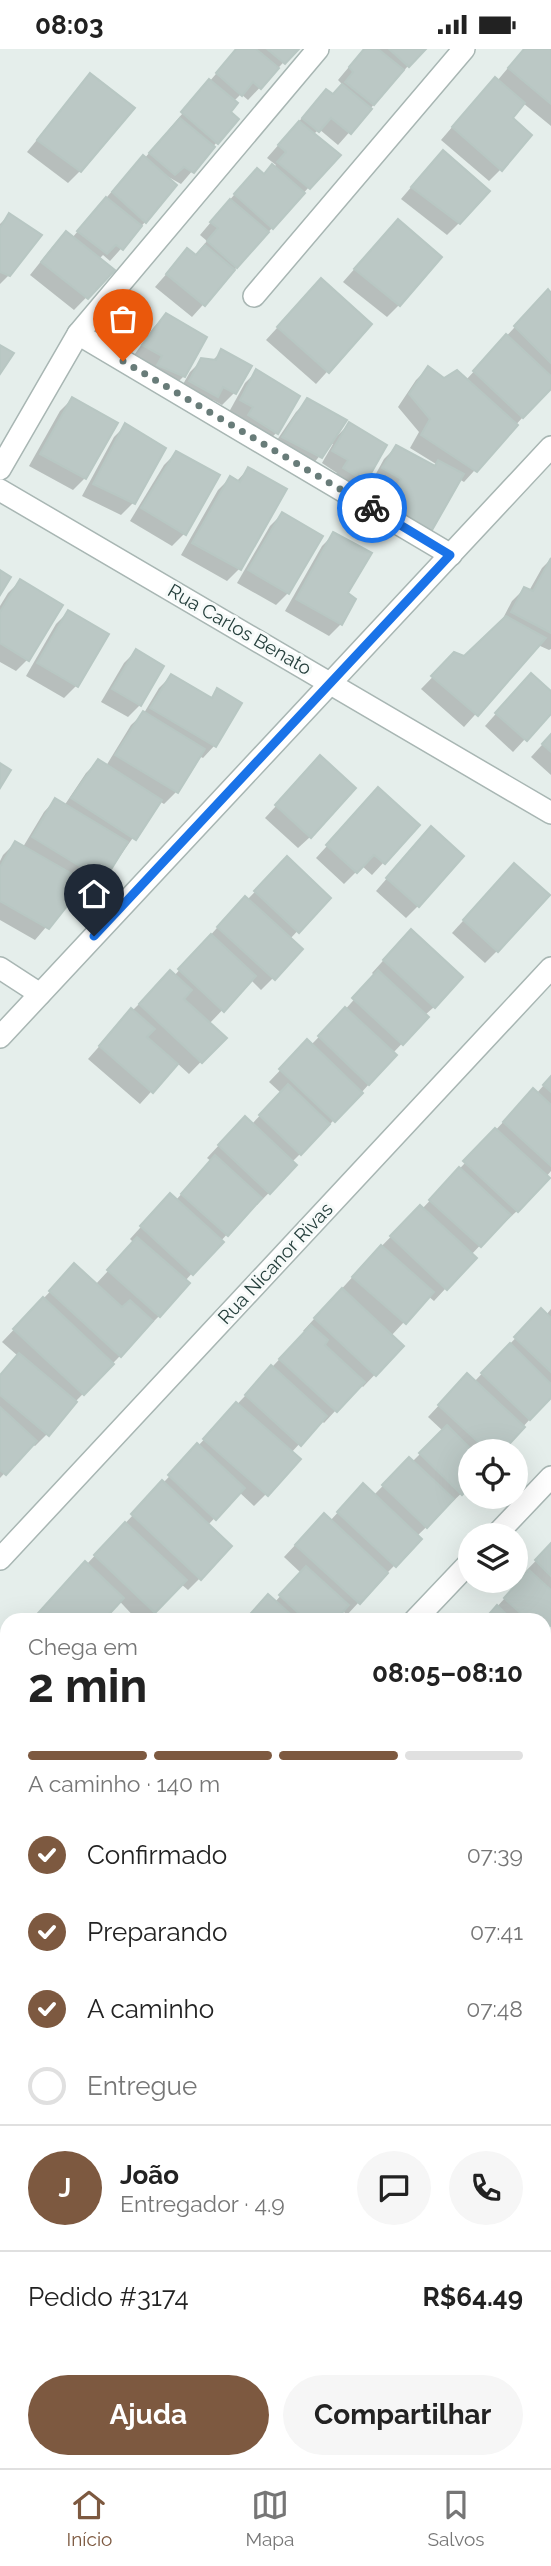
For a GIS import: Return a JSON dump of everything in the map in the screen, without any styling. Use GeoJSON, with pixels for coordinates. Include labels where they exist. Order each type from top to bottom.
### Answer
{"type":"FeatureCollection","features":[{"type":"Feature","properties":{"kind":"street"},"geometry":{"type":"LineString","coordinates":[[0,469],[78,334],[318,49]]}},
{"type":"Feature","properties":{"kind":"street"},"geometry":{"type":"LineString","coordinates":[[254,296],[464,49]]}},
{"type":"Feature","properties":{"kind":"street"},"geometry":{"type":"LineString","coordinates":[[78,334],[450,555]]}},
{"type":"Feature","properties":{"kind":"street"},"geometry":{"type":"LineString","coordinates":[[0,1037],[551,447]]}},
{"type":"Feature","properties":{"kind":"street","name":"Rua Carlos Benato"},"geometry":{"type":"LineString","coordinates":[[0,490],[551,813]]}},
{"type":"Feature","properties":{"kind":"street"},"geometry":{"type":"LineString","coordinates":[[0,968],[40,994]]}},
{"type":"Feature","properties":{"kind":"street","name":"Rua Nicanor Rivas"},"geometry":{"type":"LineString","coordinates":[[0,1559],[551,968]]}},
{"type":"Feature","properties":{"kind":"street"},"geometry":{"type":"LineString","coordinates":[[507,1523],[551,1477]]}},
{"type":"Feature","properties":{"kind":"street"},"geometry":{"type":"LineString","coordinates":[[422,1613],[458,1575]]}},
{"type":"Feature","properties":{"kind":"building"},"geometry":{"type":"Polygon","coordinates":[[[236,49],[256,49],[279,68],[261,89],[253,82],[242,96],[216,73],[236,49]]]}},
{"type":"Feature","properties":{"kind":"building"},"geometry":{"type":"Polygon","coordinates":[[[267,49],[299,49],[285,64],[267,49]]]}},
{"type":"Feature","properties":{"kind":"building"},"geometry":{"type":"Polygon","coordinates":[[[364,49],[378,49],[404,70],[374,105],[345,82],[353,72],[349,67],[364,49]]]}},
{"type":"Feature","properties":{"kind":"building"},"geometry":{"type":"Polygon","coordinates":[[[389,49],[426,49],[409,67],[389,49]]]}},
{"type":"Feature","properties":{"kind":"building"},"geometry":{"type":"Polygon","coordinates":[[[524,49],[551,49],[551,104],[508,68],[524,49]]]}},
{"type":"Feature","properties":{"kind":"building"},"geometry":{"type":"Polygon","coordinates":[[[90,73],[135,108],[81,172],[37,140],[90,73]]]}},
{"type":"Feature","properties":{"kind":"building"},"geometry":{"type":"Polygon","coordinates":[[[495,77],[525,103],[513,118],[532,135],[502,171],[452,127],[495,77]]]}},
{"type":"Feature","properties":{"kind":"building"},"geometry":{"type":"Polygon","coordinates":[[[209,79],[238,103],[231,112],[239,119],[218,144],[181,112],[209,79]]]}},
{"type":"Feature","properties":{"kind":"building"},"geometry":{"type":"Polygon","coordinates":[[[342,84],[372,109],[351,134],[331,118],[319,132],[302,118],[326,89],[333,94],[342,84]]]}},
{"type":"Feature","properties":{"kind":"building"},"geometry":{"type":"Polygon","coordinates":[[[180,118],[215,147],[194,173],[184,167],[175,175],[149,153],[180,118]]]}},
{"type":"Feature","properties":{"kind":"building"},"geometry":{"type":"Polygon","coordinates":[[[299,121],[341,155],[310,189],[277,162],[286,152],[278,145],[299,121]]]}},
{"type":"Feature","properties":{"kind":"building"},"geometry":{"type":"Polygon","coordinates":[[[443,150],[490,191],[460,224],[411,187],[443,150]]]}},
{"type":"Feature","properties":{"kind":"building"},"geometry":{"type":"Polygon","coordinates":[[[143,155],[177,185],[146,223],[112,192],[143,155]]]}},
{"type":"Feature","properties":{"kind":"building"},"geometry":{"type":"Polygon","coordinates":[[[272,164],[305,193],[273,229],[234,194],[257,168],[264,174],[272,164]]]}},
{"type":"Feature","properties":{"kind":"building"},"geometry":{"type":"Polygon","coordinates":[[[106,197],[142,226],[123,250],[116,245],[107,254],[77,231],[106,197]]]}},
{"type":"Feature","properties":{"kind":"building"},"geometry":{"type":"Polygon","coordinates":[[[230,199],[269,232],[237,268],[207,241],[218,228],[210,222],[230,199]]]}},
{"type":"Feature","properties":{"kind":"building"},"geometry":{"type":"Polygon","coordinates":[[[9,213],[42,235],[10,276],[0,272],[0,228],[9,213]]]}},
{"type":"Feature","properties":{"kind":"building"},"geometry":{"type":"Polygon","coordinates":[[[398,219],[442,257],[400,306],[354,269],[398,219]]]}},
{"type":"Feature","properties":{"kind":"building"},"geometry":{"type":"Polygon","coordinates":[[[66,231],[115,270],[88,299],[41,262],[66,231]]]}},
{"type":"Feature","properties":{"kind":"building"},"geometry":{"type":"Polygon","coordinates":[[[205,245],[235,270],[205,306],[166,274],[187,248],[196,255],[205,245]]]}},
{"type":"Feature","properties":{"kind":"building"},"geometry":{"type":"Polygon","coordinates":[[[321,278],[372,324],[329,373],[277,327],[321,278]]]}},
{"type":"Feature","properties":{"kind":"building"},"geometry":{"type":"Polygon","coordinates":[[[548,289],[551,293],[551,363],[514,326],[548,289]]]}},
{"type":"Feature","properties":{"kind":"building"},"geometry":{"type":"Polygon","coordinates":[[[166,313],[207,337],[185,377],[157,365],[162,356],[142,345],[166,313]]]}},
{"type":"Feature","properties":{"kind":"building"},"geometry":{"type":"Polygon","coordinates":[[[506,334],[551,376],[551,389],[523,418],[473,371],[506,334]]]}},
{"type":"Feature","properties":{"kind":"building"},"geometry":{"type":"Polygon","coordinates":[[[0,345],[14,353],[0,374],[0,345]]]}},
{"type":"Feature","properties":{"kind":"building"},"geometry":{"type":"Polygon","coordinates":[[[221,349],[252,366],[236,394],[223,387],[218,397],[189,381],[201,358],[216,360],[221,349]]]}},
{"type":"Feature","properties":{"kind":"building"},"geometry":{"type":"Polygon","coordinates":[[[428,366],[444,378],[457,370],[518,425],[477,472],[421,435],[430,419],[409,394],[428,366]]]}},
{"type":"Feature","properties":{"kind":"building"},"geometry":{"type":"Polygon","coordinates":[[[256,369],[300,396],[278,434],[248,415],[253,407],[240,400],[256,369]]]}},
{"type":"Feature","properties":{"kind":"building"},"geometry":{"type":"Polygon","coordinates":[[[72,397],[118,423],[86,479],[40,454],[72,397]]]}},
{"type":"Feature","properties":{"kind":"building"},"geometry":{"type":"Polygon","coordinates":[[[307,398],[347,420],[322,458],[282,437],[307,398]]]}},
{"type":"Feature","properties":{"kind":"building"},"geometry":{"type":"Polygon","coordinates":[[[349,422],[387,445],[366,482],[343,468],[348,460],[332,451],[349,422]]]}},
{"type":"Feature","properties":{"kind":"building"},"geometry":{"type":"Polygon","coordinates":[[[125,423],[166,448],[135,504],[93,484],[125,423]]]}},
{"type":"Feature","properties":{"kind":"building"},"geometry":{"type":"Polygon","coordinates":[[[396,445],[435,466],[438,460],[464,474],[431,532],[386,506],[401,479],[382,468],[396,445]]]}},
{"type":"Feature","properties":{"kind":"building"},"geometry":{"type":"Polygon","coordinates":[[[176,451],[220,475],[186,535],[141,508],[176,451]]]}},
{"type":"Feature","properties":{"kind":"building"},"geometry":{"type":"Polygon","coordinates":[[[248,467],[287,489],[241,570],[192,543],[230,476],[240,482],[248,467]]]}},
{"type":"Feature","properties":{"kind":"building"},"geometry":{"type":"Polygon","coordinates":[[[282,512],[323,536],[289,594],[248,570],[282,512]]]}},
{"type":"Feature","properties":{"kind":"building"},"geometry":{"type":"Polygon","coordinates":[[[333,532],[372,553],[348,593],[356,599],[342,625],[296,599],[333,532]]]}},
{"type":"Feature","properties":{"kind":"building"},"geometry":{"type":"Polygon","coordinates":[[[551,558],[551,633],[511,612],[524,587],[533,591],[551,558]]]}},
{"type":"Feature","properties":{"kind":"building"},"geometry":{"type":"Polygon","coordinates":[[[0,570],[11,577],[0,595],[0,570]]]}},
{"type":"Feature","properties":{"kind":"building"},"geometry":{"type":"Polygon","coordinates":[[[20,579],[63,605],[29,661],[0,643],[0,612],[20,579]]]}},
{"type":"Feature","properties":{"kind":"building"},"geometry":{"type":"Polygon","coordinates":[[[68,610],[109,634],[78,687],[37,663],[68,610]]]}},
{"type":"Feature","properties":{"kind":"building"},"geometry":{"type":"Polygon","coordinates":[[[506,616],[546,638],[478,716],[431,676],[454,652],[464,656],[506,616]]]}},
{"type":"Feature","properties":{"kind":"building"},"geometry":{"type":"Polygon","coordinates":[[[136,649],[164,666],[141,706],[112,689],[136,649]]]}},
{"type":"Feature","properties":{"kind":"building"},"geometry":{"type":"Polygon","coordinates":[[[531,673],[551,691],[551,714],[527,741],[495,713],[531,673]]]}},
{"type":"Feature","properties":{"kind":"building"},"geometry":{"type":"Polygon","coordinates":[[[171,674],[212,698],[217,688],[242,703],[216,747],[150,708],[171,674]]]}},
{"type":"Feature","properties":{"kind":"building"},"geometry":{"type":"Polygon","coordinates":[[[143,711],[205,749],[178,793],[115,755],[143,711]]]}},
{"type":"Feature","properties":{"kind":"building"},"geometry":{"type":"Polygon","coordinates":[[[551,734],[551,752],[542,744],[551,734]]]}},
{"type":"Feature","properties":{"kind":"building"},"geometry":{"type":"Polygon","coordinates":[[[320,755],[356,788],[311,838],[275,805],[320,755]]]}},
{"type":"Feature","properties":{"kind":"building"},"geometry":{"type":"Polygon","coordinates":[[[98,759],[162,800],[136,840],[71,798],[98,759]]]}},
{"type":"Feature","properties":{"kind":"building"},"geometry":{"type":"Polygon","coordinates":[[[0,763],[11,770],[0,788],[0,763]]]}},
{"type":"Feature","properties":{"kind":"building"},"geometry":{"type":"Polygon","coordinates":[[[378,787],[420,825],[385,864],[374,855],[357,873],[326,845],[378,787]]]}},
{"type":"Feature","properties":{"kind":"building"},"geometry":{"type":"Polygon","coordinates":[[[55,798],[128,842],[104,881],[32,837],[55,798]]]}},
{"type":"Feature","properties":{"kind":"building"},"geometry":{"type":"Polygon","coordinates":[[[431,826],[464,856],[419,907],[386,878],[431,826]]]}},
{"type":"Feature","properties":{"kind":"building"},"geometry":{"type":"Polygon","coordinates":[[[15,841],[86,882],[49,929],[0,901],[0,867],[15,841]]]}},
{"type":"Feature","properties":{"kind":"building"},"geometry":{"type":"Polygon","coordinates":[[[287,856],[331,898],[299,933],[254,891],[287,856]]]}},
{"type":"Feature","properties":{"kind":"building"},"geometry":{"type":"Polygon","coordinates":[[[514,863],[550,895],[498,952],[463,920],[514,863]]]}},
{"type":"Feature","properties":{"kind":"building"},"geometry":{"type":"Polygon","coordinates":[[[245,896],[303,949],[275,980],[217,927],[245,896]]]}},
{"type":"Feature","properties":{"kind":"building"},"geometry":{"type":"Polygon","coordinates":[[[411,929],[463,977],[435,1008],[383,960],[411,929]]]}},
{"type":"Feature","properties":{"kind":"building"},"geometry":{"type":"Polygon","coordinates":[[[211,934],[256,976],[224,1012],[178,969],[211,934]]]}},
{"type":"Feature","properties":{"kind":"building"},"geometry":{"type":"Polygon","coordinates":[[[170,970],[192,990],[184,999],[227,1038],[202,1063],[139,1004],[170,970]]]}},
{"type":"Feature","properties":{"kind":"building"},"geometry":{"type":"Polygon","coordinates":[[[378,970],[429,1017],[403,1045],[352,998],[378,970]]]}},
{"type":"Feature","properties":{"kind":"building"},"geometry":{"type":"Polygon","coordinates":[[[345,1007],[397,1055],[369,1085],[318,1036],[345,1007]]]}},
{"type":"Feature","properties":{"kind":"building"},"geometry":{"type":"Polygon","coordinates":[[[131,1008],[155,1029],[147,1037],[178,1064],[153,1093],[99,1046],[131,1008]]]}},
{"type":"Feature","properties":{"kind":"building"},"geometry":{"type":"Polygon","coordinates":[[[307,1039],[363,1093],[335,1122],[279,1069],[307,1039]]]}},
{"type":"Feature","properties":{"kind":"building"},"geometry":{"type":"Polygon","coordinates":[[[551,1076],[551,1092],[543,1085],[551,1076]]]}},
{"type":"Feature","properties":{"kind":"building"},"geometry":{"type":"Polygon","coordinates":[[[288,1084],[330,1124],[301,1155],[259,1115],[288,1084]]]}},
{"type":"Feature","properties":{"kind":"building"},"geometry":{"type":"Polygon","coordinates":[[[533,1088],[551,1105],[551,1166],[503,1122],[533,1088]]]}},
{"type":"Feature","properties":{"kind":"building"},"geometry":{"type":"Polygon","coordinates":[[[245,1116],[297,1165],[270,1194],[218,1145],[245,1116]]]}},
{"type":"Feature","properties":{"kind":"building"},"geometry":{"type":"Polygon","coordinates":[[[495,1128],[550,1178],[518,1212],[463,1161],[495,1128]]]}},
{"type":"Feature","properties":{"kind":"building"},"geometry":{"type":"Polygon","coordinates":[[[215,1155],[262,1198],[228,1236],[181,1194],[215,1155]]]}},
{"type":"Feature","properties":{"kind":"building"},"geometry":{"type":"Polygon","coordinates":[[[459,1167],[511,1215],[481,1247],[429,1200],[459,1167]]]}},
{"type":"Feature","properties":{"kind":"building"},"geometry":{"type":"Polygon","coordinates":[[[170,1193],[224,1242],[193,1275],[140,1226],[170,1193]]]}},
{"type":"Feature","properties":{"kind":"building"},"geometry":{"type":"Polygon","coordinates":[[[420,1205],[477,1258],[447,1290],[390,1236],[420,1205]]]}},
{"type":"Feature","properties":{"kind":"building"},"geometry":{"type":"Polygon","coordinates":[[[137,1237],[190,1283],[160,1317],[107,1270],[137,1237]]]}},
{"type":"Feature","properties":{"kind":"building"},"geometry":{"type":"Polygon","coordinates":[[[381,1245],[434,1292],[406,1324],[352,1277],[381,1245]]]}},
{"type":"Feature","properties":{"kind":"building"},"geometry":{"type":"Polygon","coordinates":[[[74,1263],[122,1307],[130,1300],[153,1321],[121,1357],[49,1291],[74,1263]]]}},
{"type":"Feature","properties":{"kind":"building"},"geometry":{"type":"Polygon","coordinates":[[[342,1288],[404,1346],[376,1376],[314,1318],[342,1288]]]}},
{"type":"Feature","properties":{"kind":"building"},"geometry":{"type":"Polygon","coordinates":[[[43,1297],[114,1364],[84,1395],[13,1329],[43,1297]]]}},
{"type":"Feature","properties":{"kind":"building"},"geometry":{"type":"Polygon","coordinates":[[[541,1308],[551,1318],[551,1372],[514,1337],[541,1308]]]}},
{"type":"Feature","properties":{"kind":"building"},"geometry":{"type":"Polygon","coordinates":[[[311,1325],[328,1340],[325,1345],[365,1382],[337,1412],[279,1359],[311,1325]]]}},
{"type":"Feature","properties":{"kind":"building"},"geometry":{"type":"Polygon","coordinates":[[[510,1343],[551,1384],[551,1398],[530,1420],[481,1373],[510,1343]]]}},
{"type":"Feature","properties":{"kind":"building"},"geometry":{"type":"Polygon","coordinates":[[[19,1353],[77,1402],[49,1436],[0,1395],[0,1375],[19,1353]]]}},
{"type":"Feature","properties":{"kind":"building"},"geometry":{"type":"Polygon","coordinates":[[[271,1365],[327,1416],[301,1446],[245,1395],[271,1365]]]}},
{"type":"Feature","properties":{"kind":"building"},"geometry":{"type":"Polygon","coordinates":[[[467,1373],[525,1427],[514,1439],[475,1439],[438,1405],[467,1373]]]}},
{"type":"Feature","properties":{"kind":"building"},"geometry":{"type":"Polygon","coordinates":[[[236,1402],[301,1459],[268,1496],[203,1439],[236,1402]]]}},
{"type":"Feature","properties":{"kind":"building"},"geometry":{"type":"Polygon","coordinates":[[[0,1407],[37,1441],[6,1475],[0,1470],[0,1407]]]}},
{"type":"Feature","properties":{"kind":"building"},"geometry":{"type":"Polygon","coordinates":[[[447,1425],[461,1439],[458,1439],[458,1491],[419,1453],[447,1425]]]}},
{"type":"Feature","properties":{"kind":"building"},"geometry":{"type":"Polygon","coordinates":[[[197,1443],[245,1488],[216,1520],[168,1475],[197,1443]]]}},
{"type":"Feature","properties":{"kind":"building"},"geometry":{"type":"Polygon","coordinates":[[[409,1457],[454,1499],[427,1528],[382,1485],[409,1457]]]}},
{"type":"Feature","properties":{"kind":"building"},"geometry":{"type":"Polygon","coordinates":[[[162,1480],[232,1546],[201,1580],[131,1514],[162,1480]]]}},
{"type":"Feature","properties":{"kind":"building"},"geometry":{"type":"Polygon","coordinates":[[[363,1483],[422,1539],[396,1567],[337,1512],[363,1483]]]}},
{"type":"Feature","properties":{"kind":"building"},"geometry":{"type":"Polygon","coordinates":[[[324,1513],[388,1573],[360,1604],[295,1545],[324,1513]]]}},
{"type":"Feature","properties":{"kind":"building"},"geometry":{"type":"Polygon","coordinates":[[[125,1522],[187,1580],[155,1613],[94,1555],[125,1522]]]}},
{"type":"Feature","properties":{"kind":"building"},"geometry":{"type":"Polygon","coordinates":[[[551,1543],[551,1576],[535,1560],[551,1543]]]}},
{"type":"Feature","properties":{"kind":"building"},"geometry":{"type":"Polygon","coordinates":[[[85,1561],[124,1598],[110,1613],[38,1613],[85,1561]]]}},
{"type":"Feature","properties":{"kind":"building"},"geometry":{"type":"Polygon","coordinates":[[[306,1566],[349,1605],[342,1613],[298,1613],[279,1595],[306,1566]]]}},
{"type":"Feature","properties":{"kind":"building"},"geometry":{"type":"Polygon","coordinates":[[[529,1570],[551,1590],[551,1613],[520,1613],[504,1598],[508,1593],[528,1593],[529,1570]]]}},
{"type":"Feature","properties":{"kind":"building"},"geometry":{"type":"Polygon","coordinates":[[[268,1594],[289,1613],[251,1613],[268,1594]]]}},
{"type":"Feature","properties":{"kind":"building"},"geometry":{"type":"Polygon","coordinates":[[[497,1605],[505,1613],[490,1613],[497,1605]]]}},
{"type":"Feature","properties":{"kind":"way so far"},"geometry":{"type":"LineString","coordinates":[[123,361],[372,508]]}},
{"type":"Feature","properties":{"kind":"route"},"geometry":{"type":"LineString","coordinates":[[94,936],[450,555],[372,508]]}}]}
